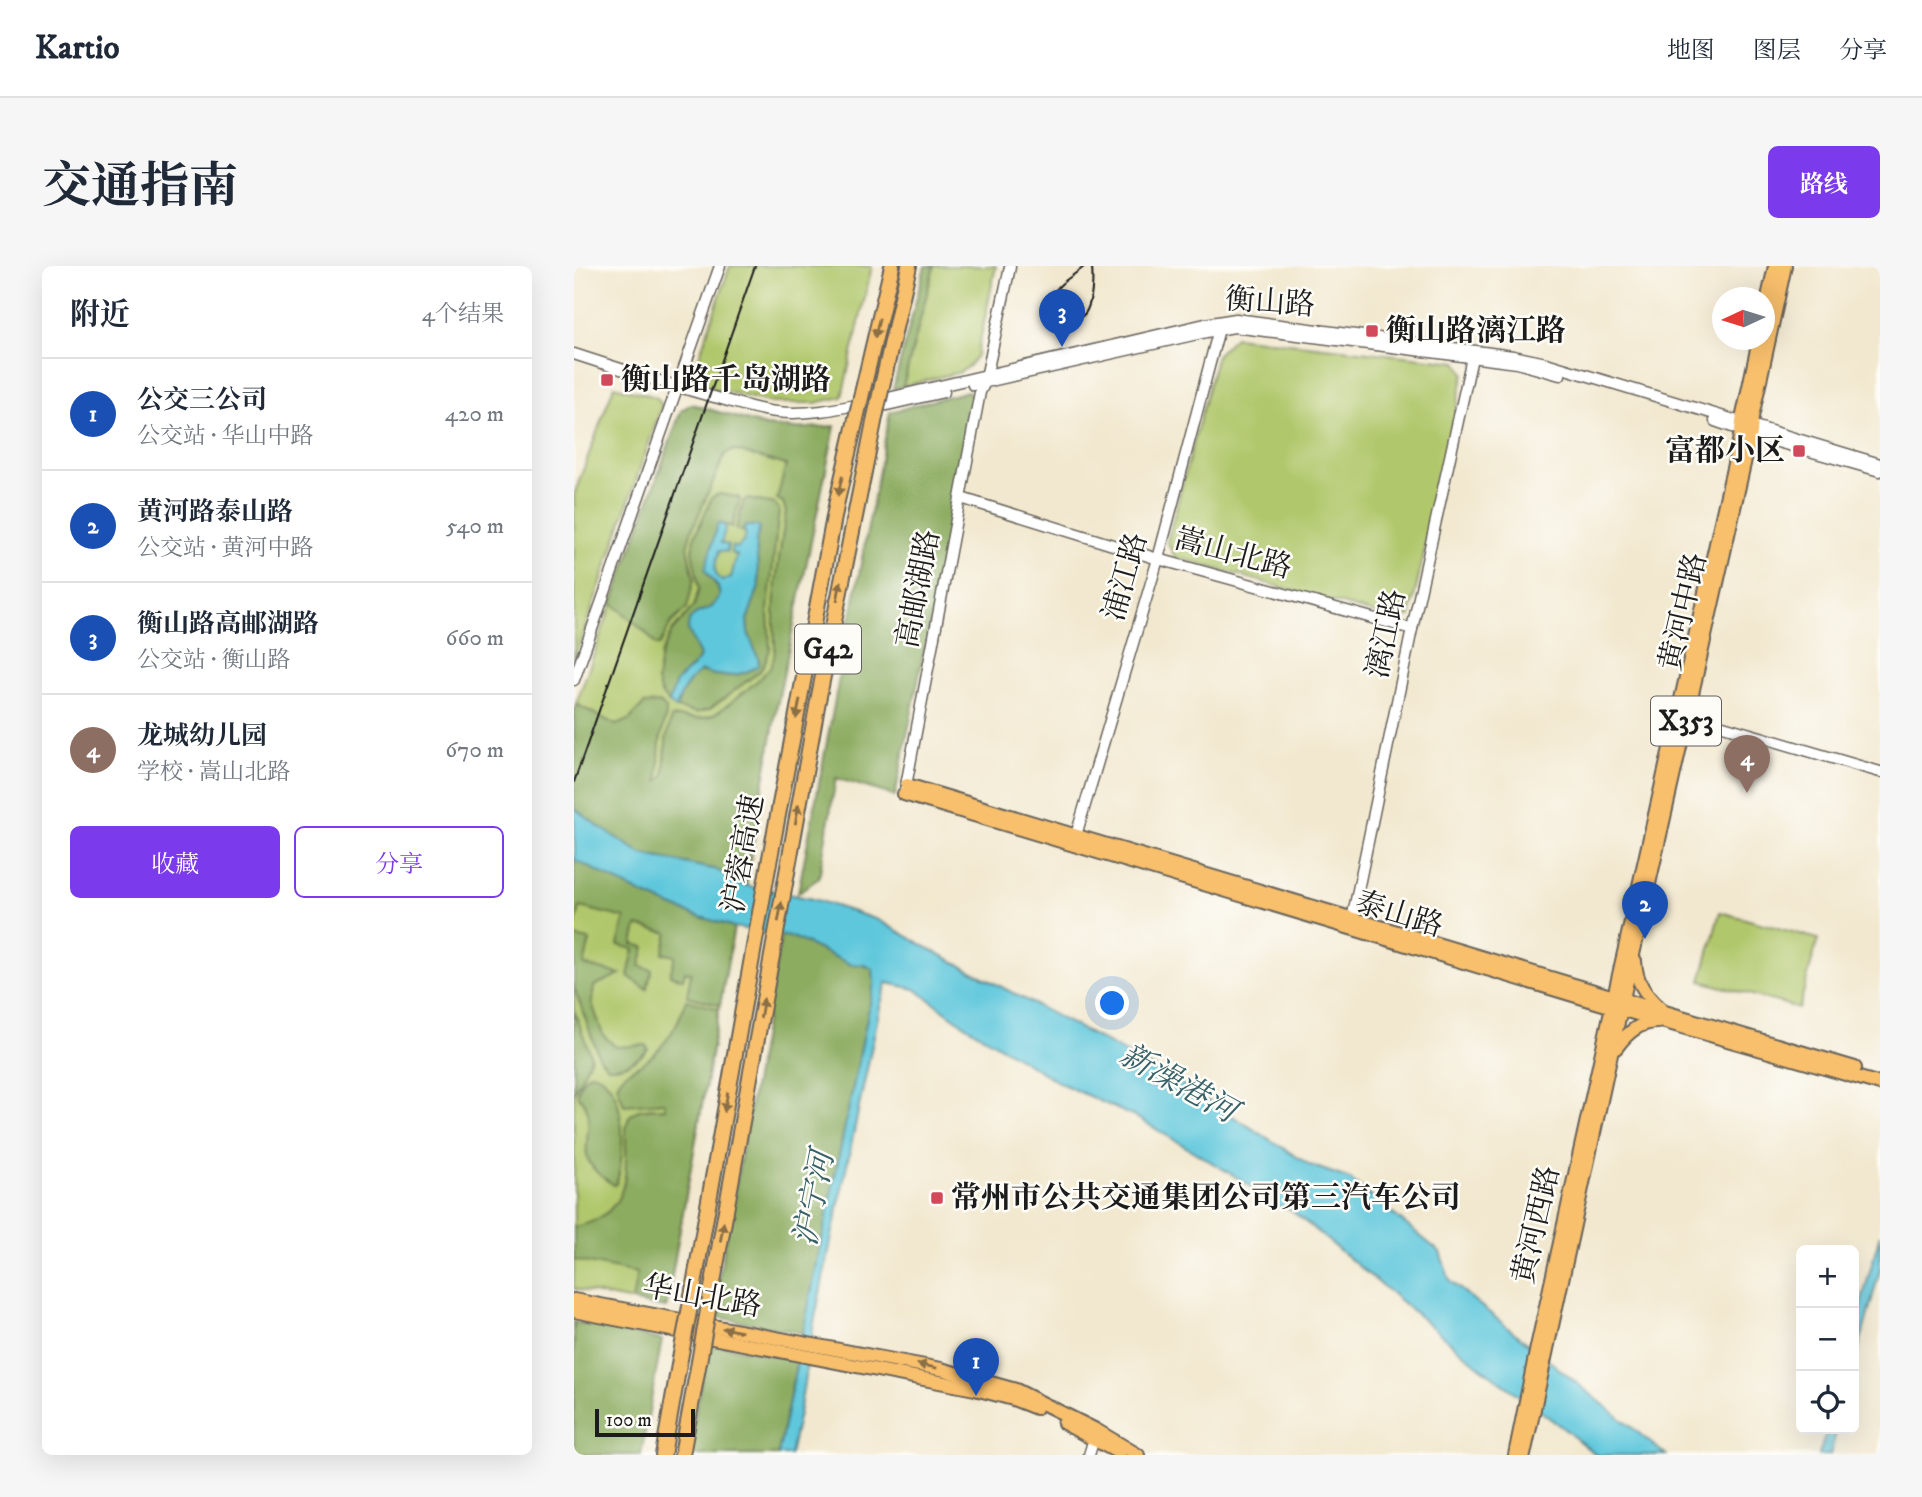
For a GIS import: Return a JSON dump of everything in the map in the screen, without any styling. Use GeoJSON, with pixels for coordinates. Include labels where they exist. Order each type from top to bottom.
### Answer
{"type":"FeatureCollection","features":[{"type":"Feature","properties":{"kind":"highway","name":"沪蓉高速"},"geometry":{"type":"LineString","coordinates":[[663,1455],[837,501],[892,266]]}},
{"type":"Feature","properties":{"kind":"highway","name":"沪蓉高速"},"geometry":{"type":"LineString","coordinates":[[682,1455],[825,660],[909,266]]}},
{"type":"Feature","properties":{"kind":"main road"},"geometry":{"type":"LineString","coordinates":[[1771,287],[1775,266]]}},
{"type":"Feature","properties":{"kind":"main road","name":"黄河中路"},"geometry":{"type":"LineString","coordinates":[[1618,1003],[1746,428],[1785,266]]}},
{"type":"Feature","properties":{"kind":"main road","name":"黄河中路"},"geometry":{"type":"LineString","coordinates":[[1746,428],[1758,350]]}},
{"type":"Feature","properties":{"kind":"main road","name":"黄河中路"},"geometry":{"type":"LineString","coordinates":[[1618,1003],[1635,949],[1683,714]]}},
{"type":"Feature","properties":{"kind":"main road","name":"泰山路"},"geometry":{"type":"LineString","coordinates":[[905,790],[1618,1003],[1669,1023],[1880,1084]]}},
{"type":"Feature","properties":{"kind":"main road","name":"泰山路"},"geometry":{"type":"LineString","coordinates":[[1352,923],[1581,997],[1663,1010],[1880,1075]]}},
{"type":"Feature","properties":{"kind":"main road"},"geometry":{"type":"LineString","coordinates":[[1635,949],[1639,984],[1647,996],[1663,1010]]}},
{"type":"Feature","properties":{"kind":"main road"},"geometry":{"type":"LineString","coordinates":[[1581,997],[1596,1007],[1601,1017],[1608,1050],[1640,1025],[1652,1022],[1669,1023]]}},
{"type":"Feature","properties":{"kind":"main road","name":"黄河西路"},"geometry":{"type":"LineString","coordinates":[[1515,1455],[1529,1409],[1618,1003]]}},
{"type":"Feature","properties":{"kind":"main road","name":"华山北路"},"geometry":{"type":"LineString","coordinates":[[574,1300],[818,1352]]}},
{"type":"Feature","properties":{"kind":"main road","name":"华山北路"},"geometry":{"type":"LineString","coordinates":[[574,1311],[798,1348]]}},
{"type":"Feature","properties":{"kind":"main road"},"geometry":{"type":"LineString","coordinates":[[818,1352],[1013,1399],[1138,1455]]}},
{"type":"Feature","properties":{"kind":"main road"},"geometry":{"type":"LineString","coordinates":[[818,1352],[941,1369],[1016,1391],[1095,1435],[1122,1455]]}},
{"type":"Feature","properties":{"kind":"main road","name":"黄河西路"},"geometry":{"type":"LineString","coordinates":[[1524,1455],[1529,1409]]}},
{"type":"Feature","properties":{"kind":"street"},"geometry":{"type":"LineString","coordinates":[[574,680],[720,266]]}},
{"type":"Feature","properties":{"kind":"street","name":"高邮湖路"},"geometry":{"type":"LineString","coordinates":[[905,790],[982,382],[1007,267]]}},
{"type":"Feature","properties":{"kind":"street","name":"衡山路"},"geometry":{"type":"LineString","coordinates":[[574,360],[677,390],[777,412],[801,412],[982,382],[1236,319],[1473,354],[1513,356],[1546,363],[1880,471]]}},
{"type":"Feature","properties":{"kind":"street","name":"浦江路"},"geometry":{"type":"LineString","coordinates":[[1074,840],[1158,559],[1219,325]]}},
{"type":"Feature","properties":{"kind":"street","name":"衡山路"},"geometry":{"type":"LineString","coordinates":[[574,354],[677,390]]}},
{"type":"Feature","properties":{"kind":"street","name":"漓江路"},"geometry":{"type":"LineString","coordinates":[[1352,923],[1412,629],[1473,354]]}},
{"type":"Feature","properties":{"kind":"street","name":"衡山路"},"geometry":{"type":"LineString","coordinates":[[1746,428],[1880,464]]}},
{"type":"Feature","properties":{"kind":"street","name":"嵩山北路"},"geometry":{"type":"LineString","coordinates":[[961,498],[1158,559],[1412,629]]}},
{"type":"Feature","properties":{"kind":"street"},"geometry":{"type":"LineString","coordinates":[[1683,714],[1880,772]]}},
{"type":"Feature","properties":{"kind":"street"},"geometry":{"type":"LineString","coordinates":[[1089,1455],[1095,1435]]}},
{"type":"Feature","properties":{"kind":"green space"},"geometry":{"type":"Polygon","coordinates":[[[730,266],[872,266],[842,397],[815,403],[772,403],[695,384],[693,374],[730,266]]]}},
{"type":"Feature","properties":{"kind":"green space"},"geometry":{"type":"Polygon","coordinates":[[[925,266],[934,266],[903,386],[893,389],[925,266]]]}},
{"type":"Feature","properties":{"kind":"green space"},"geometry":{"type":"Polygon","coordinates":[[[934,266],[996,266],[977,355],[970,365],[960,372],[903,386],[934,266]]]}},
{"type":"Feature","properties":{"kind":"green space"},"geometry":{"type":"Polygon","coordinates":[[[1235,337],[1457,362],[1464,373],[1410,616],[1398,620],[1175,557],[1167,542],[1217,354],[1235,337]]]}},
{"type":"Feature","properties":{"kind":"green space"},"geometry":{"type":"Polygon","coordinates":[[[614,386],[656,397],[662,405],[574,660],[574,495],[614,386]]]}},
{"type":"Feature","properties":{"kind":"green space"},"geometry":{"type":"Polygon","coordinates":[[[968,391],[974,401],[895,796],[836,778],[819,878],[798,893],[890,412],[968,391]]]}},
{"type":"Feature","properties":{"kind":"green space"},"geometry":{"type":"Polygon","coordinates":[[[691,404],[765,426],[794,429],[835,426],[776,710],[746,885],[574,808],[576,704],[681,411],[691,404]]]}},
{"type":"Feature","properties":{"kind":"green space"},"geometry":{"type":"Polygon","coordinates":[[[691,404],[765,426],[794,429],[835,426],[776,710],[746,885],[739,884],[717,870],[642,854],[574,808],[576,704],[616,725],[629,720],[644,704],[660,703],[666,709],[666,715],[660,741],[658,781],[664,776],[666,740],[671,718],[702,718],[713,715],[760,678],[774,658],[776,586],[786,512],[783,502],[777,499],[786,465],[733,450],[725,454],[687,547],[694,579],[687,608],[671,623],[660,645],[656,645],[612,603],[681,411],[691,404]]]}},
{"type":"Feature","properties":{"kind":"green space"},"geometry":{"type":"Polygon","coordinates":[[[719,494],[738,497],[740,500],[732,527],[719,523],[707,574],[718,587],[720,596],[712,607],[695,614],[688,629],[700,656],[676,682],[669,703],[661,694],[657,681],[661,654],[672,631],[694,606],[699,588],[692,550],[694,538],[712,497],[719,494]]]}},
{"type":"Feature","properties":{"kind":"green space"},"geometry":{"type":"Polygon","coordinates":[[[744,500],[775,504],[779,509],[768,610],[770,649],[760,671],[710,709],[697,713],[676,708],[686,686],[702,671],[731,675],[758,666],[759,661],[748,632],[747,620],[759,586],[756,541],[759,529],[745,526],[744,532],[736,529],[744,500]]]}},
{"type":"Feature","properties":{"kind":"green space"},"geometry":{"type":"Polygon","coordinates":[[[574,859],[694,915],[734,927],[666,1308],[574,1289],[574,859]]]}},
{"type":"Feature","properties":{"kind":"green space"},"geometry":{"type":"Polygon","coordinates":[[[574,859],[642,894],[694,915],[734,927],[720,1005],[687,996],[691,973],[685,971],[683,979],[670,975],[675,956],[663,953],[668,933],[637,926],[633,944],[645,947],[640,966],[652,970],[647,989],[628,976],[634,949],[618,945],[625,918],[580,907],[574,931],[574,859]]]}},
{"type":"Feature","properties":{"kind":"green space"},"geometry":{"type":"Polygon","coordinates":[[[1720,912],[1818,939],[1799,1008],[1701,981],[1720,912]]]}},
{"type":"Feature","properties":{"kind":"green space"},"geometry":{"type":"Polygon","coordinates":[[[781,935],[795,938],[850,964],[873,969],[874,984],[803,1333],[712,1316],[781,935]]]}},
{"type":"Feature","properties":{"kind":"green space"},"geometry":{"type":"Polygon","coordinates":[[[574,937],[590,940],[584,965],[620,974],[594,986],[592,1003],[603,1035],[616,1047],[646,1045],[648,1049],[630,1062],[608,1067],[599,1057],[574,987],[574,937]]]}},
{"type":"Feature","properties":{"kind":"green space"},"geometry":{"type":"Polygon","coordinates":[[[686,1000],[719,1009],[666,1308],[632,1301],[637,1273],[574,1260],[574,1227],[599,1218],[614,1205],[626,1170],[627,1122],[633,1113],[644,1109],[665,1108],[665,1102],[624,1105],[617,1085],[626,1073],[647,1060],[666,1040],[680,1017],[686,1000]]]}},
{"type":"Feature","properties":{"kind":"green space"},"geometry":{"type":"Polygon","coordinates":[[[574,1010],[591,1056],[574,1093],[574,1010]]]}},
{"type":"Feature","properties":{"kind":"green space"},"geometry":{"type":"Polygon","coordinates":[[[591,1073],[603,1078],[618,1103],[622,1156],[614,1185],[594,1169],[587,1156],[587,1109],[578,1094],[583,1080],[591,1073]]]}},
{"type":"Feature","properties":{"kind":"green space"},"geometry":{"type":"Polygon","coordinates":[[[574,1322],[662,1340],[641,1455],[574,1455],[574,1322]]]}},
{"type":"Feature","properties":{"kind":"green space"},"geometry":{"type":"Polygon","coordinates":[[[708,1343],[797,1360],[778,1455],[688,1455],[708,1343]]]}},
{"type":"Feature","properties":{"kind":"water"},"geometry":{"type":"Polygon","coordinates":[[[718,523],[726,526],[721,543],[728,545],[727,552],[719,551],[716,563],[716,575],[722,581],[731,577],[737,555],[731,553],[732,546],[737,548],[744,541],[745,526],[758,526],[759,529],[756,541],[759,586],[747,620],[748,632],[759,661],[758,666],[731,675],[702,671],[686,687],[676,708],[669,703],[676,682],[700,656],[688,629],[689,621],[695,614],[712,607],[720,596],[718,587],[705,570],[718,523]]]}},
{"type":"Feature","properties":{"kind":"water","name":"新澡港河"},"geometry":{"type":"Polygon","coordinates":[[[574,808],[642,854],[717,870],[739,884],[817,900],[878,920],[1166,1074],[1310,1165],[1350,1179],[1440,1252],[1450,1281],[1666,1455],[1596,1455],[1479,1366],[1291,1210],[1276,1205],[1246,1183],[1139,1119],[1060,1083],[966,1026],[915,989],[887,983],[814,1322],[790,1455],[778,1455],[874,984],[873,969],[850,964],[795,938],[734,927],[694,915],[642,894],[575,860],[574,808]]]}},
{"type":"Feature","properties":{"kind":"water"},"geometry":{"type":"Polygon","coordinates":[[[1880,1234],[1880,1269],[1859,1348],[1859,1312],[1880,1234]]]}},
{"type":"Feature","properties":{"kind":"water"},"geometry":{"type":"Polygon","coordinates":[[[1825,1434],[1836,1434],[1830,1455],[1819,1455],[1825,1434]]]}},
{"type":"Feature","properties":{"kind":"railway"},"geometry":{"type":"LineString","coordinates":[[574,782],[755,266]]}},
{"type":"Feature","properties":{"kind":"railway"},"geometry":{"type":"LineString","coordinates":[[1085,266],[1055,291],[1052,303],[1054,310],[1064,318],[1077,319],[1087,310],[1091,294],[1092,266]]}},
{"type":"Feature","properties":{"kind":"place","name":"衡山路漓江路"},"geometry":{"type":"Point","coordinates":[1372,331]}},
{"type":"Feature","properties":{"kind":"place","name":"衡山路高邮湖路"},"geometry":{"type":"Point","coordinates":[1062,347]}},
{"type":"Feature","properties":{"kind":"place","name":"衡山路千岛湖路"},"geometry":{"type":"Point","coordinates":[607,380]}},
{"type":"Feature","properties":{"kind":"place","name":"富都小区"},"geometry":{"type":"Point","coordinates":[1799,451]}},
{"type":"Feature","properties":{"kind":"place","name":"龙城幼儿园"},"geometry":{"type":"Point","coordinates":[1747,793]}},
{"type":"Feature","properties":{"kind":"place","name":"黄河路泰山路"},"geometry":{"type":"Point","coordinates":[1645,939]}},
{"type":"Feature","properties":{"kind":"place","name":"常州市公共交通集团公司第三汽车公司"},"geometry":{"type":"Point","coordinates":[937,1198]}},
{"type":"Feature","properties":{"kind":"place","name":"公交三公司"},"geometry":{"type":"Point","coordinates":[976,1396]}},
{"type":"Feature","properties":{"kind":"water label","name":"沪宁河"},"geometry":{"type":"Point","coordinates":[815,1199]}}]}
